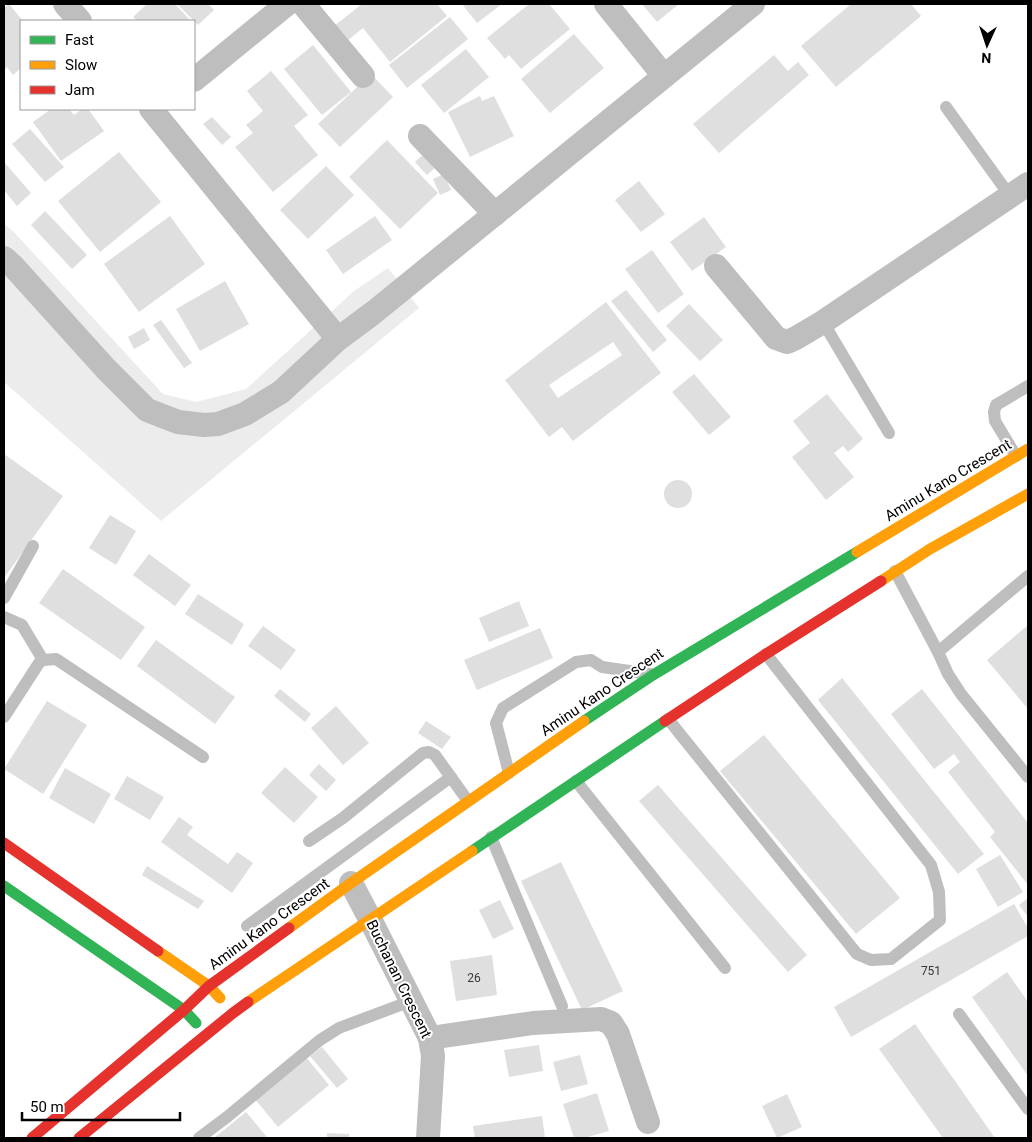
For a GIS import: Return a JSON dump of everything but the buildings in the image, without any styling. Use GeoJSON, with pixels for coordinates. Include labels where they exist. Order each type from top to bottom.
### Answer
{"type":"FeatureCollection","features":[{"type":"Feature","properties":{"kind":"main road","name":"Aminu Kano Crescent"},"geometry":{"type":"LineString","coordinates":[[32,1138],[184,1010],[209,986],[350,883],[368,854],[468,801],[653,675],[1028,449]]}},
{"type":"Feature","properties":{"kind":"main road"},"geometry":{"type":"LineString","coordinates":[[79,1138],[233,1013],[370,919],[766,654],[930,549],[1028,494]]}},
{"type":"Feature","properties":{"kind":"main road","name":"Aminu Kano Crescent"},"geometry":{"type":"LineString","coordinates":[[4,843],[209,986],[233,1013]]}},
{"type":"Feature","properties":{"kind":"main road"},"geometry":{"type":"LineString","coordinates":[[4,886],[184,1010],[207,1034]]}},
{"type":"Feature","properties":{"kind":"street"},"geometry":{"type":"LineString","coordinates":[[66,4],[79,20]]}},
{"type":"Feature","properties":{"kind":"street"},"geometry":{"type":"LineString","coordinates":[[195,79],[287,4]]}},
{"type":"Feature","properties":{"kind":"street"},"geometry":{"type":"LineString","coordinates":[[303,4],[363,76]]}},
{"type":"Feature","properties":{"kind":"street"},"geometry":{"type":"LineString","coordinates":[[606,4],[664,76]]}},
{"type":"Feature","properties":{"kind":"street"},"geometry":{"type":"LineString","coordinates":[[4,258],[146,410],[178,422],[204,425],[218,424],[246,414],[281,392],[338,339],[373,313],[753,4]]}},
{"type":"Feature","properties":{"kind":"street"},"geometry":{"type":"LineString","coordinates":[[154,110],[338,339]]}},
{"type":"Feature","properties":{"kind":"street"},"geometry":{"type":"LineString","coordinates":[[420,136],[495,214]]}},
{"type":"Feature","properties":{"kind":"street"},"geometry":{"type":"LineString","coordinates":[[716,266],[776,338],[787,342],[823,322],[1019,190]]}},
{"type":"Feature","properties":{"kind":"street","name":"Buchanan Crescent"},"geometry":{"type":"LineString","coordinates":[[350,883],[430,1038],[433,1056],[428,1138]]}},
{"type":"Feature","properties":{"kind":"street"},"geometry":{"type":"LineString","coordinates":[[430,1038],[533,1023],[601,1019],[611,1023],[618,1034],[648,1122]]}},
{"type":"Feature","properties":{"kind":"lane"},"geometry":{"type":"LineString","coordinates":[[946,107],[1019,190]]}},
{"type":"Feature","properties":{"kind":"lane"},"geometry":{"type":"LineString","coordinates":[[823,322],[889,433]]}},
{"type":"Feature","properties":{"kind":"lane"},"geometry":{"type":"LineString","coordinates":[[1016,456],[995,421],[994,412],[996,405],[1028,386]]}},
{"type":"Feature","properties":{"kind":"lane"},"geometry":{"type":"LineString","coordinates":[[4,598],[33,546]]}},
{"type":"Feature","properties":{"kind":"lane"},"geometry":{"type":"LineString","coordinates":[[895,571],[948,674],[961,694],[1028,777]]}},
{"type":"Feature","properties":{"kind":"lane"},"geometry":{"type":"LineString","coordinates":[[938,652],[1028,576]]}},
{"type":"Feature","properties":{"kind":"lane"},"geometry":{"type":"LineString","coordinates":[[4,617],[22,625],[43,660]]}},
{"type":"Feature","properties":{"kind":"lane"},"geometry":{"type":"LineString","coordinates":[[668,719],[857,954],[872,960],[891,958],[940,920],[940,892],[931,865],[766,654]]}},
{"type":"Feature","properties":{"kind":"lane"},"geometry":{"type":"LineString","coordinates":[[4,717],[39,663],[43,660],[56,659],[203,757]]}},
{"type":"Feature","properties":{"kind":"lane"},"geometry":{"type":"LineString","coordinates":[[509,773],[496,723],[503,708],[576,662],[591,660],[602,667],[653,675]]}},
{"type":"Feature","properties":{"kind":"lane"},"geometry":{"type":"LineString","coordinates":[[309,841],[343,818],[422,753],[429,752],[435,755],[468,801]]}},
{"type":"Feature","properties":{"kind":"lane"},"geometry":{"type":"LineString","coordinates":[[247,926],[368,854],[451,777]]}},
{"type":"Feature","properties":{"kind":"lane"},"geometry":{"type":"LineString","coordinates":[[576,781],[725,968]]}},
{"type":"Feature","properties":{"kind":"lane"},"geometry":{"type":"LineString","coordinates":[[491,838],[562,1006]]}},
{"type":"Feature","properties":{"kind":"lane"},"geometry":{"type":"LineString","coordinates":[[199,1138],[320,1040],[339,1028],[411,1001]]}},
{"type":"Feature","properties":{"kind":"lane"},"geometry":{"type":"LineString","coordinates":[[959,1014],[1028,1109]]}},
{"type":"Feature","properties":{"kind":"shaded area"},"geometry":{"type":"Polygon","coordinates":[[[4,224],[13,231],[163,394],[196,402],[246,389],[354,291],[388,268],[419,308],[161,521],[4,382],[4,224]]]}},
{"type":"Feature","properties":{"kind":"traffic: fast"},"geometry":{"type":"LineString","coordinates":[[584,721],[653,675],[857,552]]}},
{"type":"Feature","properties":{"kind":"traffic: fast"},"geometry":{"type":"LineString","coordinates":[[472,851],[665,721]]}},
{"type":"Feature","properties":{"kind":"traffic: fast"},"geometry":{"type":"LineString","coordinates":[[4,886],[184,1010],[196,1023]]}},
{"type":"Feature","properties":{"kind":"traffic: slow"},"geometry":{"type":"LineString","coordinates":[[857,552],[1028,449]]}},
{"type":"Feature","properties":{"kind":"traffic: slow"},"geometry":{"type":"LineString","coordinates":[[881,581],[930,549],[1028,494]]}},
{"type":"Feature","properties":{"kind":"traffic: slow"},"geometry":{"type":"LineString","coordinates":[[289,928],[584,721]]}},
{"type":"Feature","properties":{"kind":"traffic: slow"},"geometry":{"type":"LineString","coordinates":[[248,1002],[472,851]]}},
{"type":"Feature","properties":{"kind":"traffic: slow"},"geometry":{"type":"LineString","coordinates":[[158,951],[209,986],[220,998]]}},
{"type":"Feature","properties":{"kind":"traffic: jam"},"geometry":{"type":"LineString","coordinates":[[665,721],[881,581]]}},
{"type":"Feature","properties":{"kind":"traffic: jam"},"geometry":{"type":"LineString","coordinates":[[4,843],[158,951]]}},
{"type":"Feature","properties":{"kind":"traffic: jam"},"geometry":{"type":"LineString","coordinates":[[32,1138],[184,1010],[209,986],[289,928]]}},
{"type":"Feature","properties":{"kind":"traffic: jam"},"geometry":{"type":"LineString","coordinates":[[79,1138],[248,1002]]}}]}
